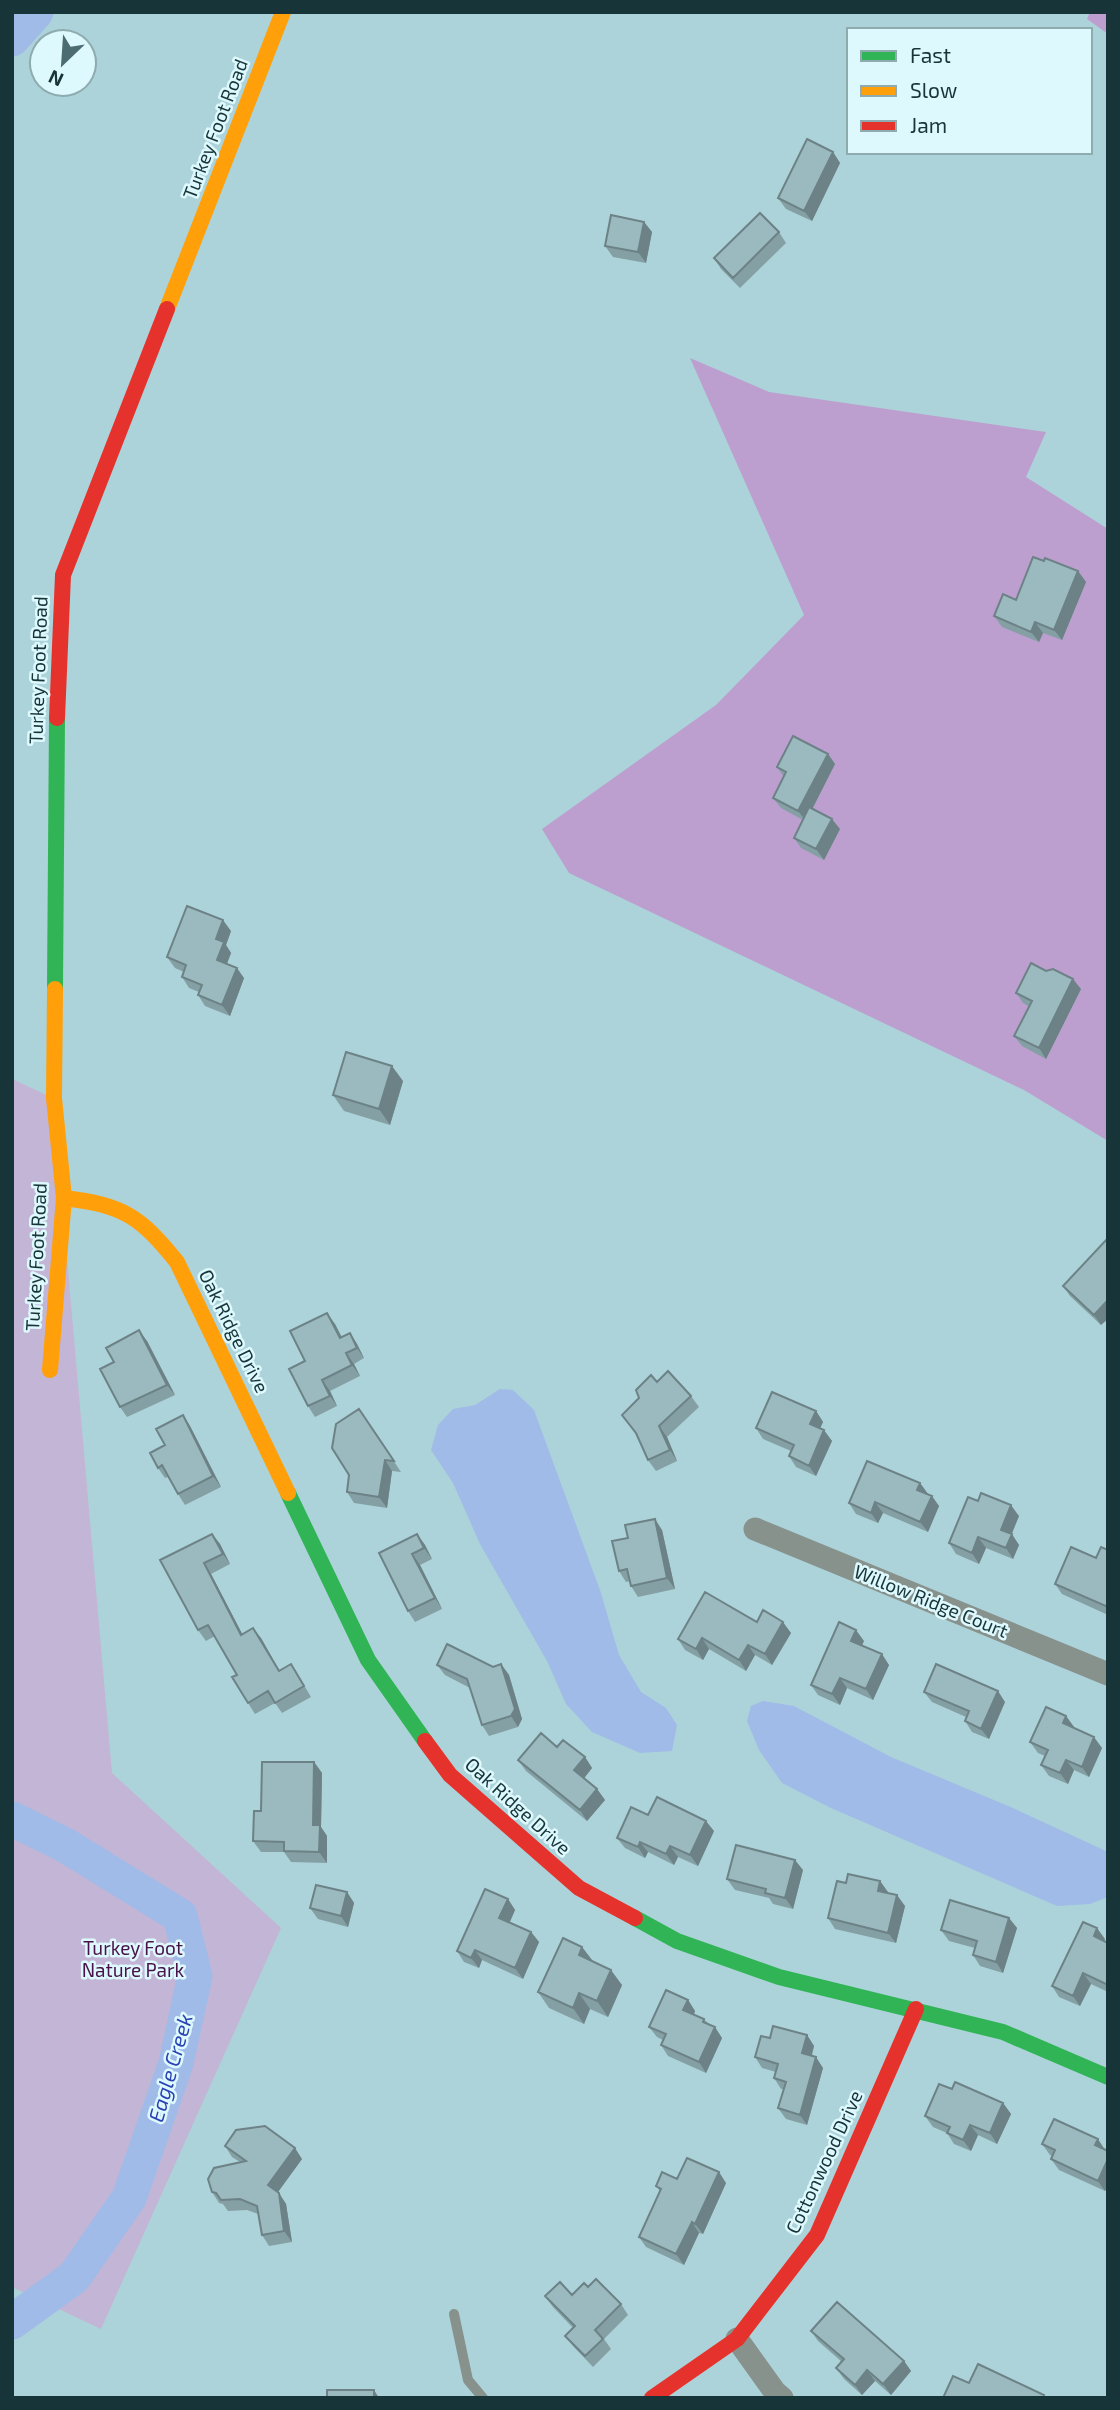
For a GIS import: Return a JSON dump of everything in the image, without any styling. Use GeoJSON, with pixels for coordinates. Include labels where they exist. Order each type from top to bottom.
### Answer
{"type":"FeatureCollection","features":[{"type":"Feature","properties":{"kind":"street","name":"Turkey Foot Road"},"geometry":{"type":"LineString","coordinates":[[50,1370],[64,1198],[54,1098],[56,739],[63,575],[283,12]]}},
{"type":"Feature","properties":{"kind":"street","name":"Oak Ridge Drive"},"geometry":{"type":"LineString","coordinates":[[64,1198],[101,1202],[133,1215],[158,1238],[177,1262],[368,1660],[450,1775],[579,1888],[677,1941],[779,1977],[1003,2032],[1108,2077]]}},
{"type":"Feature","properties":{"kind":"street","name":"Willow Ridge Court"},"geometry":{"type":"LineString","coordinates":[[755,1529],[1108,1674]]}},
{"type":"Feature","properties":{"kind":"street","name":"Cottonwood Drive"},"geometry":{"type":"LineString","coordinates":[[652,2398],[737,2339],[817,2235],[916,2009]]}},
{"type":"Feature","properties":{"kind":"street"},"geometry":{"type":"LineString","coordinates":[[737,2339],[772,2394]]}},
{"type":"Feature","properties":{"kind":"lane"},"geometry":{"type":"LineString","coordinates":[[454,2314],[468,2380],[483,2398]]}},
{"type":"Feature","properties":{"kind":"green space","name":"Turkey Foot Nature Park"},"geometry":{"type":"Polygon","coordinates":[[[12,1079],[53,1098],[112,1773],[281,1928],[101,2329],[12,2287],[12,1079]]]}},
{"type":"Feature","properties":{"kind":"shaded area"},"geometry":{"type":"Polygon","coordinates":[[[1090,12],[1108,12],[1108,34],[1087,19],[1090,12]]]}},
{"type":"Feature","properties":{"kind":"shaded area"},"geometry":{"type":"Polygon","coordinates":[[[690,358],[769,392],[1046,432],[1026,477],[1108,529],[1108,1141],[1024,1090],[569,873],[542,829],[716,705],[804,615],[690,358]]]}},
{"type":"Feature","properties":{"kind":"water"},"geometry":{"type":"Polygon","coordinates":[[[500,1389],[513,1390],[534,1410],[601,1593],[619,1655],[641,1692],[666,1708],[677,1725],[672,1751],[640,1753],[592,1732],[566,1704],[547,1661],[480,1544],[453,1483],[431,1450],[438,1425],[453,1409],[475,1405],[500,1389]]]}},
{"type":"Feature","properties":{"kind":"water"},"geometry":{"type":"Polygon","coordinates":[[[763,1701],[794,1706],[891,1757],[1013,1808],[1108,1852],[1108,1897],[1090,1904],[1057,1906],[831,1808],[782,1783],[759,1750],[747,1721],[751,1706],[763,1701]]]}},
{"type":"Feature","properties":{"kind":"building"},"geometry":{"type":"Polygon","coordinates":[[[807,139],[833,152],[804,211],[778,198],[807,139]]]}},
{"type":"Feature","properties":{"kind":"building"},"geometry":{"type":"Polygon","coordinates":[[[760,213],[779,232],[733,278],[714,258],[760,213]]]}},
{"type":"Feature","properties":{"kind":"building"},"geometry":{"type":"Polygon","coordinates":[[[611,215],[644,222],[638,252],[605,246],[611,215]]]}},
{"type":"Feature","properties":{"kind":"building"},"geometry":{"type":"Polygon","coordinates":[[[1033,557],[1044,561],[1045,558],[1078,571],[1054,630],[1035,622],[1031,632],[994,616],[1003,594],[1016,600],[1033,557]]]}},
{"type":"Feature","properties":{"kind":"building"},"geometry":{"type":"Polygon","coordinates":[[[793,736],[828,754],[798,811],[773,798],[786,772],[777,767],[793,736]]]}},
{"type":"Feature","properties":{"kind":"building"},"geometry":{"type":"Polygon","coordinates":[[[809,807],[832,819],[816,849],[794,838],[809,807]]]}},
{"type":"Feature","properties":{"kind":"building"},"geometry":{"type":"Polygon","coordinates":[[[187,906],[223,920],[216,939],[224,942],[217,960],[237,968],[222,1005],[198,995],[202,985],[182,977],[186,965],[167,957],[187,906]]]}},
{"type":"Feature","properties":{"kind":"building"},"geometry":{"type":"Polygon","coordinates":[[[1031,963],[1046,971],[1053,969],[1073,979],[1039,1048],[1014,1036],[1032,1001],[1016,993],[1031,963]]]}},
{"type":"Feature","properties":{"kind":"building"},"geometry":{"type":"Polygon","coordinates":[[[346,1052],[392,1066],[379,1109],[333,1095],[346,1052]]]}},
{"type":"Feature","properties":{"kind":"building"},"geometry":{"type":"Polygon","coordinates":[[[1108,1238],[1108,1300],[1094,1315],[1063,1286],[1108,1238]]]}},
{"type":"Feature","properties":{"kind":"building"},"geometry":{"type":"Polygon","coordinates":[[[327,1313],[340,1338],[350,1333],[357,1348],[346,1353],[352,1365],[322,1380],[330,1396],[308,1406],[289,1369],[305,1361],[290,1331],[327,1313]]]}},
{"type":"Feature","properties":{"kind":"building"},"geometry":{"type":"Polygon","coordinates":[[[139,1330],[167,1385],[120,1407],[100,1369],[114,1362],[106,1348],[139,1330]]]}},
{"type":"Feature","properties":{"kind":"building"},"geometry":{"type":"Polygon","coordinates":[[[668,1371],[691,1396],[659,1426],[670,1450],[648,1460],[636,1433],[622,1415],[639,1398],[636,1390],[651,1375],[657,1382],[668,1371]]]}},
{"type":"Feature","properties":{"kind":"building"},"geometry":{"type":"Polygon","coordinates":[[[772,1392],[816,1411],[810,1424],[824,1430],[809,1466],[789,1456],[794,1445],[756,1428],[772,1392]]]}},
{"type":"Feature","properties":{"kind":"building"},"geometry":{"type":"Polygon","coordinates":[[[359,1409],[394,1461],[385,1460],[379,1497],[347,1492],[349,1475],[332,1448],[336,1424],[359,1409]]]}},
{"type":"Feature","properties":{"kind":"building"},"geometry":{"type":"Polygon","coordinates":[[[183,1415],[213,1476],[178,1494],[162,1465],[158,1468],[150,1453],[165,1445],[156,1429],[183,1415]]]}},
{"type":"Feature","properties":{"kind":"building"},"geometry":{"type":"Polygon","coordinates":[[[867,1461],[920,1483],[917,1490],[932,1496],[920,1522],[875,1502],[871,1513],[849,1503],[867,1461]]]}},
{"type":"Feature","properties":{"kind":"building"},"geometry":{"type":"Polygon","coordinates":[[[981,1493],[1011,1505],[1001,1530],[1012,1534],[1006,1548],[978,1537],[972,1553],[949,1543],[968,1497],[978,1501],[981,1493]]]}},
{"type":"Feature","properties":{"kind":"building"},"geometry":{"type":"Polygon","coordinates":[[[655,1519],[667,1578],[631,1586],[627,1569],[619,1571],[612,1541],[628,1538],[625,1525],[655,1519]]]}},
{"type":"Feature","properties":{"kind":"building"},"geometry":{"type":"Polygon","coordinates":[[[212,1534],[223,1554],[204,1563],[241,1635],[253,1628],[279,1671],[291,1664],[304,1686],[275,1703],[268,1691],[248,1703],[232,1677],[237,1675],[208,1625],[198,1630],[160,1560],[212,1534]]]}},
{"type":"Feature","properties":{"kind":"building"},"geometry":{"type":"Polygon","coordinates":[[[417,1534],[424,1548],[412,1554],[435,1598],[408,1611],[379,1553],[417,1534]]]}},
{"type":"Feature","properties":{"kind":"building"},"geometry":{"type":"Polygon","coordinates":[[[1071,1547],[1096,1558],[1101,1547],[1108,1550],[1108,1607],[1055,1584],[1071,1547]]]}},
{"type":"Feature","properties":{"kind":"building"},"geometry":{"type":"Polygon","coordinates":[[[705,1592],[757,1622],[763,1610],[783,1622],[765,1654],[748,1645],[739,1660],[702,1638],[696,1649],[678,1639],[705,1592]]]}},
{"type":"Feature","properties":{"kind":"building"},"geometry":{"type":"Polygon","coordinates":[[[839,1622],[856,1630],[851,1641],[882,1654],[866,1689],[840,1678],[832,1694],[811,1685],[839,1622]]]}},
{"type":"Feature","properties":{"kind":"building"},"geometry":{"type":"Polygon","coordinates":[[[447,1644],[493,1667],[501,1664],[515,1709],[511,1716],[482,1725],[467,1679],[437,1665],[447,1644]]]}},
{"type":"Feature","properties":{"kind":"building"},"geometry":{"type":"Polygon","coordinates":[[[936,1664],[998,1691],[981,1729],[965,1721],[969,1711],[924,1692],[936,1664]]]}},
{"type":"Feature","properties":{"kind":"building"},"geometry":{"type":"Polygon","coordinates":[[[1046,1707],[1066,1716],[1063,1723],[1094,1737],[1082,1767],[1066,1760],[1060,1773],[1041,1765],[1048,1750],[1030,1742],[1046,1707]]]}},
{"type":"Feature","properties":{"kind":"building"},"geometry":{"type":"Polygon","coordinates":[[[541,1733],[557,1747],[563,1740],[585,1757],[574,1770],[597,1789],[580,1810],[518,1760],[541,1733]]]}},
{"type":"Feature","properties":{"kind":"building"},"geometry":{"type":"Polygon","coordinates":[[[262,1762],[314,1762],[313,1825],[320,1825],[319,1852],[284,1851],[284,1842],[253,1841],[254,1811],[261,1811],[262,1762]]]}},
{"type":"Feature","properties":{"kind":"building"},"geometry":{"type":"Polygon","coordinates":[[[657,1797],[706,1821],[690,1855],[670,1846],[666,1854],[640,1842],[638,1847],[617,1838],[631,1807],[648,1815],[657,1797]]]}},
{"type":"Feature","properties":{"kind":"building"},"geometry":{"type":"Polygon","coordinates":[[[736,1845],[795,1860],[785,1898],[765,1893],[766,1889],[727,1879],[736,1845]]]}},
{"type":"Feature","properties":{"kind":"building"},"geometry":{"type":"Polygon","coordinates":[[[848,1874],[880,1881],[878,1891],[897,1895],[888,1933],[828,1918],[837,1881],[846,1883],[848,1874]]]}},
{"type":"Feature","properties":{"kind":"building"},"geometry":{"type":"Polygon","coordinates":[[[316,1885],[347,1892],[341,1916],[310,1908],[316,1885]]]}},
{"type":"Feature","properties":{"kind":"building"},"geometry":{"type":"Polygon","coordinates":[[[485,1889],[508,1899],[499,1918],[531,1932],[515,1968],[475,1950],[471,1958],[457,1951],[485,1889]]]}},
{"type":"Feature","properties":{"kind":"building"},"geometry":{"type":"Polygon","coordinates":[[[950,1900],[1009,1918],[996,1962],[973,1955],[977,1941],[941,1930],[950,1900]]]}},
{"type":"Feature","properties":{"kind":"building"},"geometry":{"type":"Polygon","coordinates":[[[1083,1922],[1097,1928],[1094,1936],[1108,1943],[1108,1985],[1083,1973],[1073,1996],[1052,1986],[1083,1922]]]}},
{"type":"Feature","properties":{"kind":"building"},"geometry":{"type":"Polygon","coordinates":[[[563,1938],[582,1947],[579,1955],[611,1970],[597,2001],[579,1993],[573,2008],[538,1992],[563,1938]]]}},
{"type":"Feature","properties":{"kind":"building"},"geometry":{"type":"Polygon","coordinates":[[[666,1990],[688,2000],[683,2010],[715,2027],[699,2062],[661,2045],[666,2034],[649,2027],[666,1990]]]}},
{"type":"Feature","properties":{"kind":"building"},"geometry":{"type":"Polygon","coordinates":[[[773,2026],[807,2035],[802,2053],[816,2057],[800,2115],[778,2108],[786,2082],[774,2078],[778,2064],[755,2057],[761,2036],[770,2038],[773,2026]]]}},
{"type":"Feature","properties":{"kind":"building"},"geometry":{"type":"Polygon","coordinates":[[[955,2082],[1003,2103],[990,2133],[970,2125],[963,2140],[947,2133],[950,2127],[925,2116],[939,2084],[952,2089],[955,2082]]]}},
{"type":"Feature","properties":{"kind":"building"},"geometry":{"type":"Polygon","coordinates":[[[1054,2119],[1098,2139],[1095,2145],[1108,2151],[1108,2159],[1098,2181],[1051,2159],[1055,2150],[1042,2144],[1054,2119]]]}},
{"type":"Feature","properties":{"kind":"building"},"geometry":{"type":"Polygon","coordinates":[[[265,2126],[295,2148],[268,2185],[279,2193],[284,2231],[262,2235],[257,2206],[240,2199],[221,2200],[212,2192],[208,2179],[214,2168],[246,2161],[225,2146],[236,2130],[265,2126]]]}},
{"type":"Feature","properties":{"kind":"building"},"geometry":{"type":"Polygon","coordinates":[[[687,2158],[719,2172],[695,2224],[692,2222],[676,2254],[639,2237],[661,2189],[656,2186],[662,2172],[677,2179],[687,2158]]]}},
{"type":"Feature","properties":{"kind":"building"},"geometry":{"type":"Polygon","coordinates":[[[596,2279],[621,2304],[595,2330],[603,2339],[585,2356],[565,2336],[575,2326],[545,2296],[560,2282],[572,2295],[584,2283],[588,2287],[596,2279]]]}},
{"type":"Feature","properties":{"kind":"building"},"geometry":{"type":"Polygon","coordinates":[[[837,2302],[904,2361],[883,2384],[867,2370],[855,2385],[836,2368],[844,2359],[811,2331],[837,2302]]]}},
{"type":"Feature","properties":{"kind":"building"},"geometry":{"type":"Polygon","coordinates":[[[978,2364],[1044,2395],[1043,2398],[943,2398],[953,2376],[969,2383],[978,2364]]]}},
{"type":"Feature","properties":{"kind":"building"},"geometry":{"type":"Polygon","coordinates":[[[327,2390],[374,2390],[374,2398],[327,2398],[327,2390]]]}},
{"type":"Feature","properties":{"kind":"waterway","name":"Eagle Creek"},"geometry":{"type":"LineString","coordinates":[[12,39],[36,12]]}},
{"type":"Feature","properties":{"kind":"waterway","name":"Eagle Creek"},"geometry":{"type":"LineString","coordinates":[[12,1819],[65,1845],[180,1916],[195,1976],[176,2063],[129,2198],[74,2277],[12,2322]]}},
{"type":"Feature","properties":{"kind":"traffic: fast"},"geometry":{"type":"LineString","coordinates":[[55,989],[57,718]]}},
{"type":"Feature","properties":{"kind":"traffic: fast"},"geometry":{"type":"LineString","coordinates":[[288,1493],[368,1660],[425,1741]]}},
{"type":"Feature","properties":{"kind":"traffic: fast"},"geometry":{"type":"LineString","coordinates":[[635,1918],[677,1941],[779,1977],[1003,2032],[1108,2077]]}},
{"type":"Feature","properties":{"kind":"traffic: slow"},"geometry":{"type":"LineString","coordinates":[[167,309],[283,12]]}},
{"type":"Feature","properties":{"kind":"traffic: slow"},"geometry":{"type":"LineString","coordinates":[[50,1370],[64,1198],[54,1098],[55,989]]}},
{"type":"Feature","properties":{"kind":"traffic: slow"},"geometry":{"type":"LineString","coordinates":[[64,1198],[101,1204],[129,1215],[141,1223],[177,1262],[288,1493]]}},
{"type":"Feature","properties":{"kind":"traffic: jam"},"geometry":{"type":"LineString","coordinates":[[57,718],[63,575],[167,309]]}},
{"type":"Feature","properties":{"kind":"traffic: jam"},"geometry":{"type":"LineString","coordinates":[[425,1741],[450,1775],[579,1888],[635,1918]]}},
{"type":"Feature","properties":{"kind":"traffic: jam"},"geometry":{"type":"LineString","coordinates":[[652,2398],[737,2339],[817,2235],[916,2009]]}}]}
